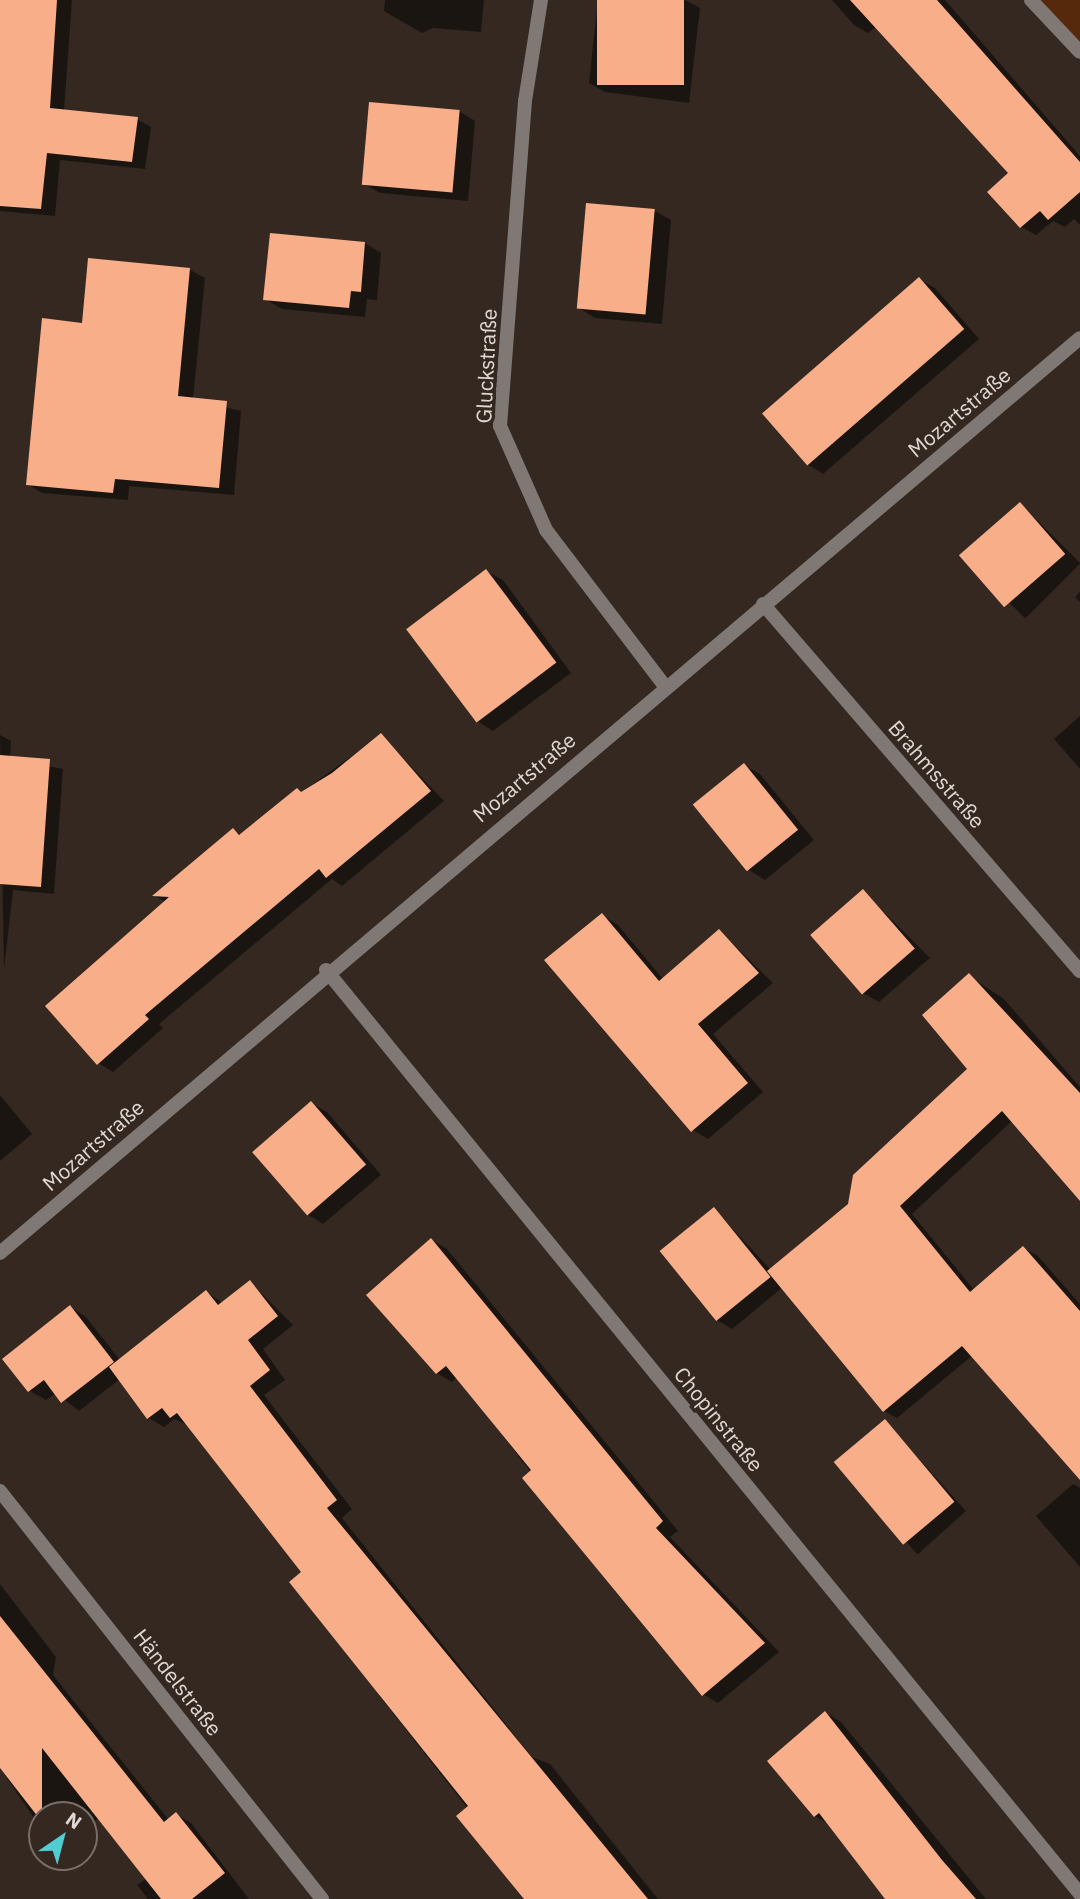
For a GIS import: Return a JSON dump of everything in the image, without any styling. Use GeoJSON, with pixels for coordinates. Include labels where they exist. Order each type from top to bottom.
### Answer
{"type":"FeatureCollection","features":[{"type":"Feature","properties":{"kind":"street","name":"Gluckstraße"},"geometry":{"type":"LineString","coordinates":[[541,0],[525,102],[500,426],[546,530],[665,686]]}},
{"type":"Feature","properties":{"kind":"street"},"geometry":{"type":"LineString","coordinates":[[1031,0],[1080,52]]}},
{"type":"Feature","properties":{"kind":"street","name":"Mozartstraße"},"geometry":{"type":"LineString","coordinates":[[0,1253],[326,970],[1080,338]]}},
{"type":"Feature","properties":{"kind":"street","name":"Brahmsstraße"},"geometry":{"type":"LineString","coordinates":[[763,604],[1080,971]]}},
{"type":"Feature","properties":{"kind":"street","name":"Chopinstraße"},"geometry":{"type":"LineString","coordinates":[[326,970],[1080,1894]]}},
{"type":"Feature","properties":{"kind":"street","name":"Händelstraße"},"geometry":{"type":"LineString","coordinates":[[0,1491],[322,1899]]}},
{"type":"Feature","properties":{"kind":"shaded area"},"geometry":{"type":"Polygon","coordinates":[[[1031,0],[1080,0],[1080,52],[1031,0]]]}},
{"type":"Feature","properties":{"kind":"building"},"geometry":{"type":"Polygon","coordinates":[[[0,0],[57,0],[50,108],[138,117],[132,162],[47,153],[41,209],[0,206],[0,0]]]}},
{"type":"Feature","properties":{"kind":"building"},"geometry":{"type":"Polygon","coordinates":[[[597,0],[684,0],[684,85],[597,85],[597,0]]]}},
{"type":"Feature","properties":{"kind":"building"},"geometry":{"type":"Polygon","coordinates":[[[850,0],[937,0],[1080,162],[1080,192],[1048,220],[1040,211],[1020,228],[987,192],[1008,173],[850,0]]]}},
{"type":"Feature","properties":{"kind":"building"},"geometry":{"type":"Polygon","coordinates":[[[369,102],[460,110],[452,193],[362,185],[369,102]]]}},
{"type":"Feature","properties":{"kind":"building"},"geometry":{"type":"Polygon","coordinates":[[[586,203],[655,209],[645,315],[577,309],[586,203]]]}},
{"type":"Feature","properties":{"kind":"building"},"geometry":{"type":"Polygon","coordinates":[[[270,233],[365,242],[361,292],[351,291],[349,308],[263,300],[270,233]]]}},
{"type":"Feature","properties":{"kind":"building"},"geometry":{"type":"Polygon","coordinates":[[[88,258],[190,268],[178,396],[227,401],[219,488],[115,479],[113,493],[26,485],[42,318],[82,323],[88,258]]]}},
{"type":"Feature","properties":{"kind":"building"},"geometry":{"type":"Polygon","coordinates":[[[919,277],[964,329],[807,466],[762,413],[919,277]]]}},
{"type":"Feature","properties":{"kind":"building"},"geometry":{"type":"Polygon","coordinates":[[[1020,502],[1065,554],[1004,607],[959,555],[1020,502]]]}},
{"type":"Feature","properties":{"kind":"building"},"geometry":{"type":"Polygon","coordinates":[[[486,569],[556,662],[477,723],[406,629],[486,569]]]}},
{"type":"Feature","properties":{"kind":"building"},"geometry":{"type":"Polygon","coordinates":[[[381,733],[431,791],[326,878],[319,869],[145,1015],[149,1019],[97,1065],[45,1006],[169,897],[152,896],[233,828],[239,835],[297,788],[301,792],[332,773],[381,733]]]}},
{"type":"Feature","properties":{"kind":"building"},"geometry":{"type":"Polygon","coordinates":[[[0,755],[50,759],[41,887],[0,884],[0,755]]]}},
{"type":"Feature","properties":{"kind":"building"},"geometry":{"type":"Polygon","coordinates":[[[744,763],[798,830],[747,871],[693,805],[744,763]]]}},
{"type":"Feature","properties":{"kind":"building"},"geometry":{"type":"Polygon","coordinates":[[[863,889],[915,949],[862,995],[810,935],[863,889]]]}},
{"type":"Feature","properties":{"kind":"building"},"geometry":{"type":"Polygon","coordinates":[[[602,913],[659,981],[719,929],[759,973],[698,1024],[748,1083],[691,1132],[544,960],[602,913]]]}},
{"type":"Feature","properties":{"kind":"building"},"geometry":{"type":"Polygon","coordinates":[[[969,973],[1080,1093],[1080,1201],[1002,1111],[900,1206],[970,1292],[1023,1246],[1080,1311],[1080,1480],[962,1346],[883,1412],[767,1271],[848,1204],[853,1175],[967,1069],[922,1015],[969,973]]]}},
{"type":"Feature","properties":{"kind":"building"},"geometry":{"type":"Polygon","coordinates":[[[311,1101],[366,1164],[307,1216],[252,1152],[311,1101]]]}},
{"type":"Feature","properties":{"kind":"building"},"geometry":{"type":"Polygon","coordinates":[[[714,1207],[771,1277],[716,1321],[660,1251],[714,1207]]]}},
{"type":"Feature","properties":{"kind":"building"},"geometry":{"type":"Polygon","coordinates":[[[431,1238],[663,1521],[656,1528],[765,1643],[702,1696],[522,1478],[531,1470],[446,1366],[436,1374],[366,1295],[431,1238]]]}},
{"type":"Feature","properties":{"kind":"building"},"geometry":{"type":"Polygon","coordinates":[[[250,1280],[278,1316],[248,1340],[270,1370],[250,1386],[337,1500],[327,1508],[648,1899],[524,1899],[456,1816],[468,1806],[289,1582],[301,1572],[177,1413],[170,1418],[162,1408],[147,1419],[109,1367],[206,1290],[218,1305],[250,1280]]]}},
{"type":"Feature","properties":{"kind":"building"},"geometry":{"type":"Polygon","coordinates":[[[70,1305],[114,1362],[61,1403],[44,1380],[28,1392],[2,1359],[70,1305]]]}},
{"type":"Feature","properties":{"kind":"building"},"geometry":{"type":"Polygon","coordinates":[[[885,1419],[954,1502],[903,1545],[834,1462],[885,1419]]]}},
{"type":"Feature","properties":{"kind":"building"},"geometry":{"type":"Polygon","coordinates":[[[0,1616],[164,1822],[176,1812],[225,1873],[192,1899],[161,1899],[98,1819],[98,1801],[84,1801],[42,1748],[42,1801],[28,1801],[28,1804],[0,1768],[0,1616]]]}},
{"type":"Feature","properties":{"kind":"building"},"geometry":{"type":"Polygon","coordinates":[[[825,1711],[976,1899],[885,1899],[819,1813],[814,1817],[767,1761],[825,1711]]]}}]}
